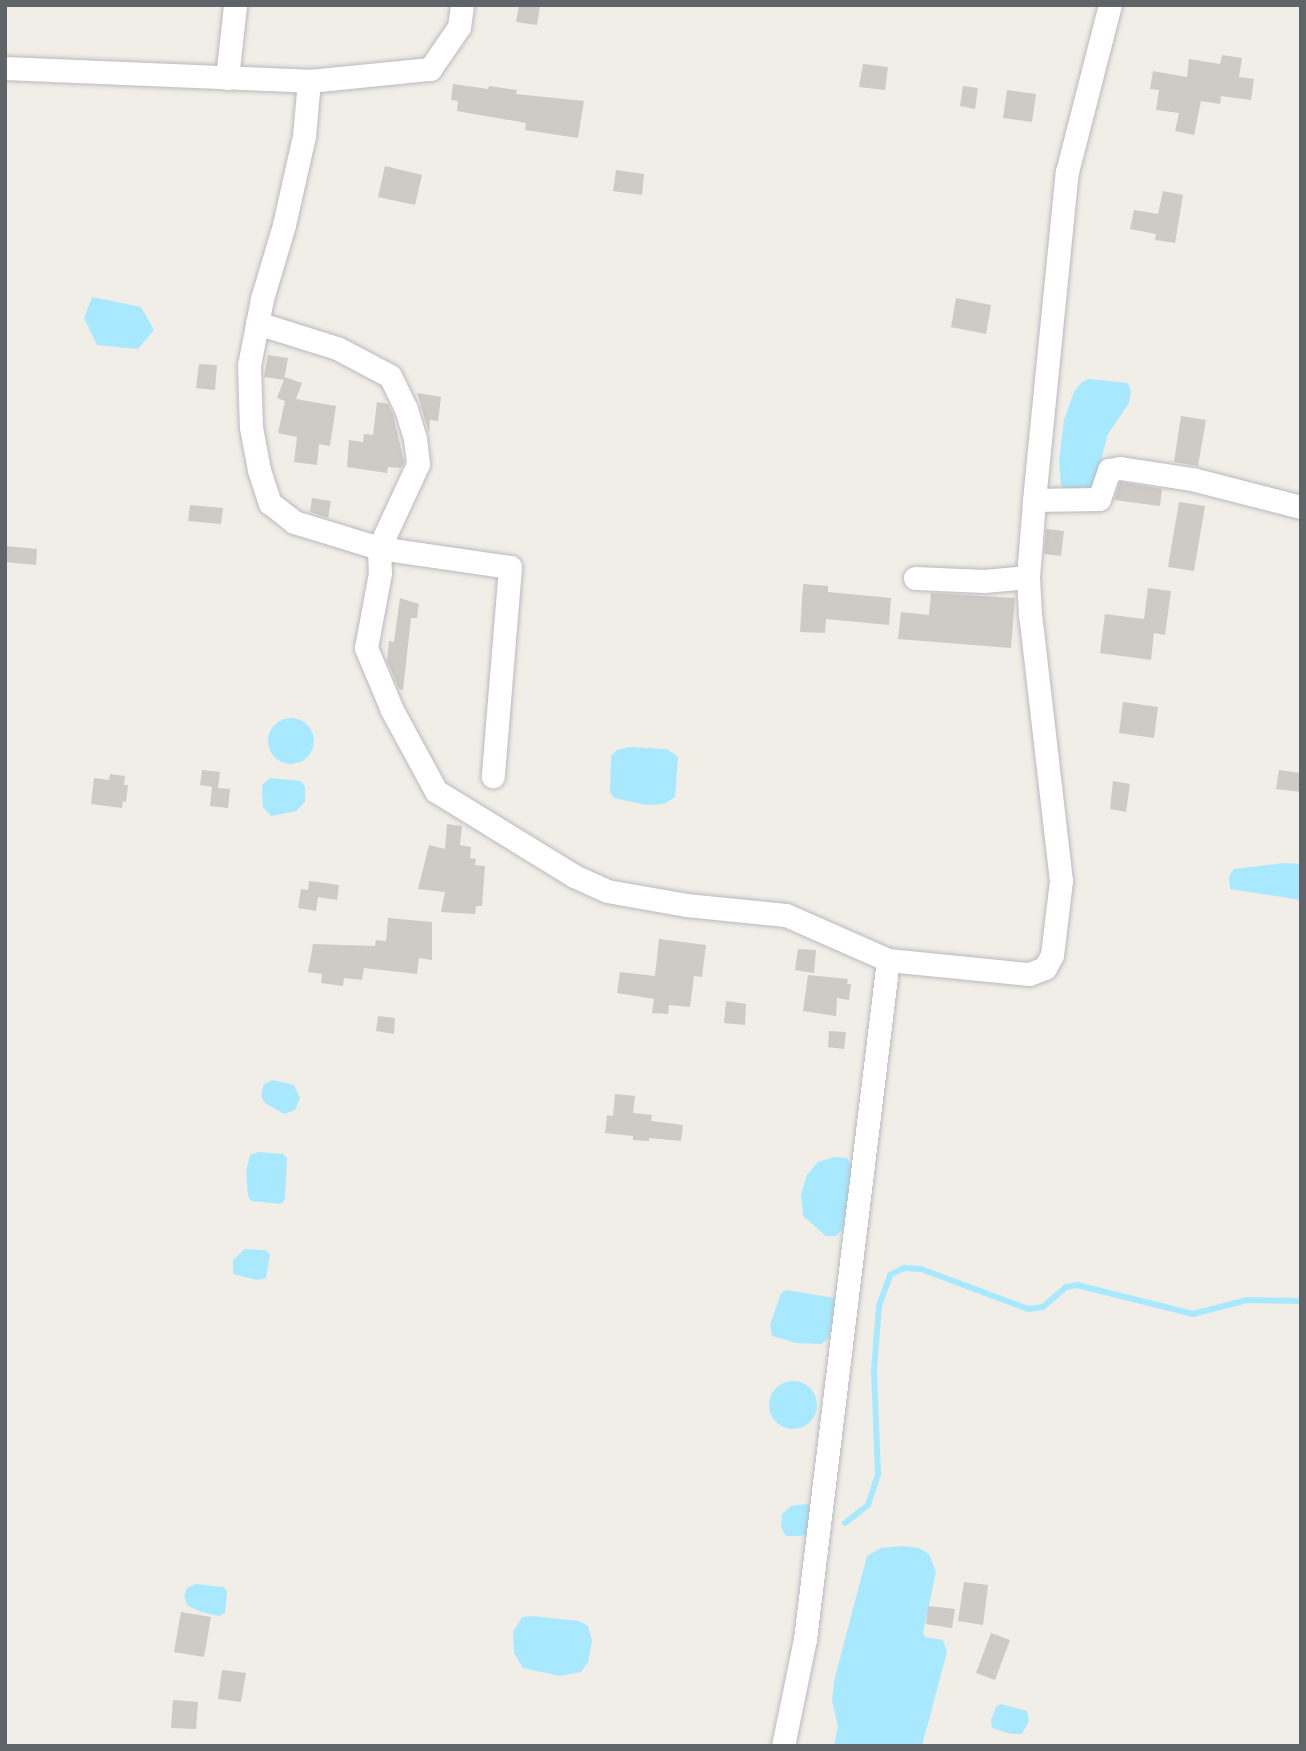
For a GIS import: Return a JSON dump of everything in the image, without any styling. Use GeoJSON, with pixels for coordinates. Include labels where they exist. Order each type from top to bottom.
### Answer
{"type":"FeatureCollection","features":[{"type":"Feature","properties":{"kind":"street"},"geometry":{"type":"LineString","coordinates":[[227,78],[235,5]]}},
{"type":"Feature","properties":{"kind":"street"},"geometry":{"type":"LineString","coordinates":[[5,68],[309,81],[430,69],[458,27],[461,5]]}},
{"type":"Feature","properties":{"kind":"street"},"geometry":{"type":"LineString","coordinates":[[257,323],[337,348],[390,376],[406,409],[415,439],[418,464],[379,548],[380,573],[366,648],[392,710],[436,791],[575,876],[607,891],[686,905],[786,915],[888,960],[1030,974],[1045,968],[1052,955],[1061,881],[1028,577],[1034,500],[1067,172],[1110,5]]}},
{"type":"Feature","properties":{"kind":"street"},"geometry":{"type":"LineString","coordinates":[[309,81],[303,136],[295,174],[249,365],[251,427],[258,470],[270,503],[294,522],[379,548],[510,567],[493,776]]}},
{"type":"Feature","properties":{"kind":"street"},"geometry":{"type":"LineString","coordinates":[[1034,500],[1099,499],[1109,470],[1120,468],[1192,480],[1301,507]]}},
{"type":"Feature","properties":{"kind":"street"},"geometry":{"type":"LineString","coordinates":[[915,578],[984,580],[1028,577]]}},
{"type":"Feature","properties":{"kind":"street"},"geometry":{"type":"LineString","coordinates":[[783,1746],[805,1639],[888,960]]}},
{"type":"Feature","properties":{"kind":"water"},"geometry":{"type":"Polygon","coordinates":[[[92,297],[141,307],[154,330],[138,349],[97,345],[84,318],[92,297]]]}},
{"type":"Feature","properties":{"kind":"water"},"geometry":{"type":"Polygon","coordinates":[[[1089,379],[1128,383],[1131,392],[1129,403],[1108,434],[1094,487],[1065,489],[1061,485],[1059,461],[1064,420],[1074,392],[1082,382],[1089,379]]]}},
{"type":"Feature","properties":{"kind":"water"},"geometry":{"type":"Polygon","coordinates":[[[291,718],[307,725],[314,741],[307,757],[291,764],[275,757],[268,741],[275,725],[291,718]]]}},
{"type":"Feature","properties":{"kind":"water"},"geometry":{"type":"Polygon","coordinates":[[[629,747],[667,749],[678,757],[675,797],[664,804],[646,805],[614,798],[610,792],[611,756],[617,750],[629,747]]]}},
{"type":"Feature","properties":{"kind":"water"},"geometry":{"type":"Polygon","coordinates":[[[270,778],[301,781],[305,787],[305,802],[296,811],[271,816],[263,807],[262,785],[270,778]]]}},
{"type":"Feature","properties":{"kind":"water"},"geometry":{"type":"Polygon","coordinates":[[[1285,863],[1301,864],[1301,900],[1230,889],[1229,877],[1234,869],[1285,863]]]}},
{"type":"Feature","properties":{"kind":"water"},"geometry":{"type":"Polygon","coordinates":[[[273,1080],[294,1085],[300,1098],[295,1110],[284,1114],[265,1103],[261,1096],[264,1084],[273,1080]]]}},
{"type":"Feature","properties":{"kind":"water"},"geometry":{"type":"Polygon","coordinates":[[[258,1152],[283,1154],[287,1158],[285,1199],[281,1204],[251,1201],[248,1196],[246,1172],[250,1155],[258,1152]]]}},
{"type":"Feature","properties":{"kind":"water"},"geometry":{"type":"Polygon","coordinates":[[[835,1157],[847,1158],[853,1169],[844,1228],[836,1236],[826,1236],[803,1216],[801,1194],[807,1175],[818,1162],[835,1157]]]}},
{"type":"Feature","properties":{"kind":"water"},"geometry":{"type":"Polygon","coordinates":[[[245,1249],[265,1250],[270,1254],[266,1278],[257,1280],[233,1274],[233,1260],[245,1249]]]}},
{"type":"Feature","properties":{"kind":"water"},"geometry":{"type":"Polygon","coordinates":[[[787,1290],[834,1298],[837,1302],[828,1339],[821,1344],[796,1343],[772,1336],[770,1325],[781,1293],[787,1290]]]}},
{"type":"Feature","properties":{"kind":"water"},"geometry":{"type":"Polygon","coordinates":[[[793,1381],[810,1388],[817,1405],[810,1422],[793,1429],[776,1422],[769,1405],[776,1388],[793,1381]]]}},
{"type":"Feature","properties":{"kind":"water"},"geometry":{"type":"Polygon","coordinates":[[[806,1504],[816,1508],[811,1532],[802,1536],[786,1536],[781,1527],[782,1514],[791,1506],[806,1504]]]}},
{"type":"Feature","properties":{"kind":"water"},"geometry":{"type":"Polygon","coordinates":[[[881,1548],[919,1548],[929,1554],[936,1572],[923,1633],[925,1637],[943,1640],[947,1652],[922,1746],[834,1746],[838,1726],[832,1701],[834,1681],[867,1556],[881,1548]]]}},
{"type":"Feature","properties":{"kind":"water"},"geometry":{"type":"Polygon","coordinates":[[[196,1584],[223,1587],[227,1591],[225,1613],[219,1616],[187,1605],[184,1595],[187,1588],[196,1584]]]}},
{"type":"Feature","properties":{"kind":"water"},"geometry":{"type":"Polygon","coordinates":[[[522,1617],[579,1621],[588,1626],[592,1641],[588,1662],[581,1672],[560,1676],[523,1668],[514,1653],[513,1632],[522,1617]]]}},
{"type":"Feature","properties":{"kind":"water"},"geometry":{"type":"Polygon","coordinates":[[[1001,1704],[1027,1711],[1029,1721],[1022,1734],[1011,1734],[992,1728],[991,1720],[996,1707],[1001,1704]]]}},
{"type":"Feature","properties":{"kind":"building"},"geometry":{"type":"Polygon","coordinates":[[[519,5],[540,7],[537,25],[516,22],[519,5]]]}},
{"type":"Feature","properties":{"kind":"building"},"geometry":{"type":"Polygon","coordinates":[[[1222,55],[1242,58],[1239,77],[1254,79],[1251,100],[1221,96],[1220,104],[1201,101],[1194,135],[1175,131],[1179,113],[1156,110],[1159,90],[1150,89],[1153,71],[1187,77],[1189,59],[1220,64],[1222,55]]]}},
{"type":"Feature","properties":{"kind":"building"},"geometry":{"type":"Polygon","coordinates":[[[863,64],[888,67],[885,90],[859,87],[863,64]]]}},
{"type":"Feature","properties":{"kind":"building"},"geometry":{"type":"Polygon","coordinates":[[[453,84],[488,89],[489,86],[517,90],[516,94],[584,101],[578,138],[525,130],[526,123],[457,111],[458,101],[451,100],[453,84]]]}},
{"type":"Feature","properties":{"kind":"building"},"geometry":{"type":"Polygon","coordinates":[[[963,86],[978,88],[975,109],[960,106],[963,86]]]}},
{"type":"Feature","properties":{"kind":"building"},"geometry":{"type":"Polygon","coordinates":[[[1007,90],[1036,94],[1032,122],[1003,118],[1007,90]]]}},
{"type":"Feature","properties":{"kind":"building"},"geometry":{"type":"Polygon","coordinates":[[[385,166],[422,175],[415,205],[378,197],[385,166]]]}},
{"type":"Feature","properties":{"kind":"building"},"geometry":{"type":"Polygon","coordinates":[[[616,170],[644,174],[642,195],[613,191],[616,170]]]}},
{"type":"Feature","properties":{"kind":"building"},"geometry":{"type":"Polygon","coordinates":[[[1163,191],[1183,195],[1175,243],[1155,240],[1156,234],[1130,229],[1134,210],[1158,214],[1163,191]]]}},
{"type":"Feature","properties":{"kind":"building"},"geometry":{"type":"Polygon","coordinates":[[[956,298],[991,305],[986,334],[951,327],[956,298]]]}},
{"type":"Feature","properties":{"kind":"building"},"geometry":{"type":"Polygon","coordinates":[[[268,355],[288,358],[284,380],[264,377],[268,355]]]}},
{"type":"Feature","properties":{"kind":"building"},"geometry":{"type":"Polygon","coordinates":[[[199,364],[217,365],[215,390],[196,388],[199,364]]]}},
{"type":"Feature","properties":{"kind":"building"},"geometry":{"type":"Polygon","coordinates":[[[285,377],[302,383],[296,399],[336,406],[330,446],[319,444],[317,465],[294,462],[297,437],[278,433],[285,401],[277,398],[285,377]]]}},
{"type":"Feature","properties":{"kind":"building"},"geometry":{"type":"Polygon","coordinates":[[[417,393],[441,397],[438,421],[430,420],[429,433],[417,393]]]}},
{"type":"Feature","properties":{"kind":"building"},"geometry":{"type":"Polygon","coordinates":[[[377,402],[388,404],[393,414],[404,462],[401,468],[388,467],[387,473],[347,467],[349,440],[363,442],[364,434],[373,435],[377,402]]]}},
{"type":"Feature","properties":{"kind":"building"},"geometry":{"type":"Polygon","coordinates":[[[1181,416],[1206,420],[1198,466],[1174,462],[1181,416]]]}},
{"type":"Feature","properties":{"kind":"building"},"geometry":{"type":"Polygon","coordinates":[[[1120,482],[1162,489],[1160,506],[1114,500],[1120,482]]]}},
{"type":"Feature","properties":{"kind":"building"},"geometry":{"type":"Polygon","coordinates":[[[312,498],[331,501],[328,518],[310,512],[312,498]]]}},
{"type":"Feature","properties":{"kind":"building"},"geometry":{"type":"Polygon","coordinates":[[[1179,502],[1205,506],[1194,571],[1168,567],[1179,502]]]}},
{"type":"Feature","properties":{"kind":"building"},"geometry":{"type":"Polygon","coordinates":[[[190,505],[223,508],[221,524],[188,521],[190,505]]]}},
{"type":"Feature","properties":{"kind":"building"},"geometry":{"type":"Polygon","coordinates":[[[1046,529],[1064,531],[1061,556],[1044,554],[1046,529]]]}},
{"type":"Feature","properties":{"kind":"building"},"geometry":{"type":"Polygon","coordinates":[[[5,546],[37,549],[36,565],[5,562],[5,546]]]}},
{"type":"Feature","properties":{"kind":"building"},"geometry":{"type":"Polygon","coordinates":[[[803,584],[828,586],[828,592],[891,598],[889,625],[826,619],[825,633],[800,632],[803,584]]]}},
{"type":"Feature","properties":{"kind":"building"},"geometry":{"type":"Polygon","coordinates":[[[1148,588],[1171,591],[1165,635],[1154,633],[1151,660],[1100,653],[1105,614],[1144,619],[1148,588]]]}},
{"type":"Feature","properties":{"kind":"building"},"geometry":{"type":"Polygon","coordinates":[[[931,593],[1015,598],[1011,648],[898,639],[901,612],[929,615],[931,593]]]}},
{"type":"Feature","properties":{"kind":"building"},"geometry":{"type":"Polygon","coordinates":[[[400,598],[419,604],[417,618],[411,618],[403,690],[399,689],[387,661],[389,641],[394,642],[400,598]]]}},
{"type":"Feature","properties":{"kind":"building"},"geometry":{"type":"Polygon","coordinates":[[[1123,702],[1158,707],[1154,738],[1119,733],[1123,702]]]}},
{"type":"Feature","properties":{"kind":"building"},"geometry":{"type":"Polygon","coordinates":[[[202,770],[220,772],[218,788],[230,789],[228,808],[210,806],[212,787],[200,785],[202,770]]]}},
{"type":"Feature","properties":{"kind":"building"},"geometry":{"type":"Polygon","coordinates":[[[1279,770],[1301,773],[1301,792],[1276,789],[1279,770]]]}},
{"type":"Feature","properties":{"kind":"building"},"geometry":{"type":"Polygon","coordinates":[[[110,774],[125,776],[124,785],[128,785],[126,802],[123,801],[122,808],[91,804],[94,778],[109,780],[110,774]]]}},
{"type":"Feature","properties":{"kind":"building"},"geometry":{"type":"Polygon","coordinates":[[[1113,781],[1130,784],[1126,812],[1110,809],[1113,781]]]}},
{"type":"Feature","properties":{"kind":"building"},"geometry":{"type":"Polygon","coordinates":[[[447,824],[462,826],[460,845],[471,847],[470,858],[476,859],[475,865],[485,866],[482,906],[476,906],[475,914],[441,912],[445,892],[418,889],[429,845],[445,849],[447,824]]]}},
{"type":"Feature","properties":{"kind":"building"},"geometry":{"type":"Polygon","coordinates":[[[309,881],[339,885],[337,900],[318,897],[316,911],[298,908],[301,889],[308,890],[309,881]]]}},
{"type":"Feature","properties":{"kind":"building"},"geometry":{"type":"Polygon","coordinates":[[[388,918],[432,922],[432,960],[419,958],[417,974],[364,968],[362,980],[344,978],[343,986],[321,983],[322,974],[308,972],[313,944],[375,946],[376,940],[386,941],[388,918]]]}},
{"type":"Feature","properties":{"kind":"building"},"geometry":{"type":"Polygon","coordinates":[[[659,939],[706,945],[702,977],[694,976],[690,1007],[669,1005],[668,1014],[652,1013],[654,999],[617,993],[620,972],[655,976],[659,939]]]}},
{"type":"Feature","properties":{"kind":"building"},"geometry":{"type":"Polygon","coordinates":[[[798,949],[816,950],[814,973],[795,970],[798,949]]]}},
{"type":"Feature","properties":{"kind":"building"},"geometry":{"type":"Polygon","coordinates":[[[808,975],[848,979],[847,984],[851,984],[849,1000],[837,998],[836,1016],[803,1011],[808,975]]]}},
{"type":"Feature","properties":{"kind":"building"},"geometry":{"type":"Polygon","coordinates":[[[726,1001],[746,1004],[745,1025],[724,1023],[726,1001]]]}},
{"type":"Feature","properties":{"kind":"building"},"geometry":{"type":"Polygon","coordinates":[[[378,1016],[395,1018],[394,1034],[376,1031],[378,1016]]]}},
{"type":"Feature","properties":{"kind":"building"},"geometry":{"type":"Polygon","coordinates":[[[829,1031],[846,1032],[844,1049],[828,1047],[829,1031]]]}},
{"type":"Feature","properties":{"kind":"building"},"geometry":{"type":"Polygon","coordinates":[[[615,1094],[635,1096],[633,1113],[652,1115],[651,1121],[683,1125],[681,1141],[649,1138],[649,1141],[633,1140],[633,1136],[605,1133],[607,1115],[613,1116],[615,1094]]]}},
{"type":"Feature","properties":{"kind":"building"},"geometry":{"type":"Polygon","coordinates":[[[964,1582],[988,1585],[983,1625],[958,1621],[964,1582]]]}},
{"type":"Feature","properties":{"kind":"building"},"geometry":{"type":"Polygon","coordinates":[[[928,1606],[955,1609],[952,1628],[926,1624],[928,1606]]]}},
{"type":"Feature","properties":{"kind":"building"},"geometry":{"type":"Polygon","coordinates":[[[181,1612],[211,1617],[204,1657],[174,1652],[181,1612]]]}},
{"type":"Feature","properties":{"kind":"building"},"geometry":{"type":"Polygon","coordinates":[[[991,1633],[1010,1640],[995,1680],[976,1673],[991,1633]]]}},
{"type":"Feature","properties":{"kind":"building"},"geometry":{"type":"Polygon","coordinates":[[[222,1670],[246,1673],[241,1702],[218,1699],[222,1670]]]}},
{"type":"Feature","properties":{"kind":"building"},"geometry":{"type":"Polygon","coordinates":[[[173,1700],[198,1702],[196,1729],[171,1728],[173,1700]]]}},
{"type":"Feature","properties":{"kind":"waterway"},"geometry":{"type":"LineString","coordinates":[[845,1523],[868,1505],[878,1474],[874,1370],[879,1306],[890,1275],[904,1268],[921,1269],[1028,1309],[1043,1307],[1066,1287],[1077,1285],[1193,1314],[1247,1300],[1301,1301]]}}]}
